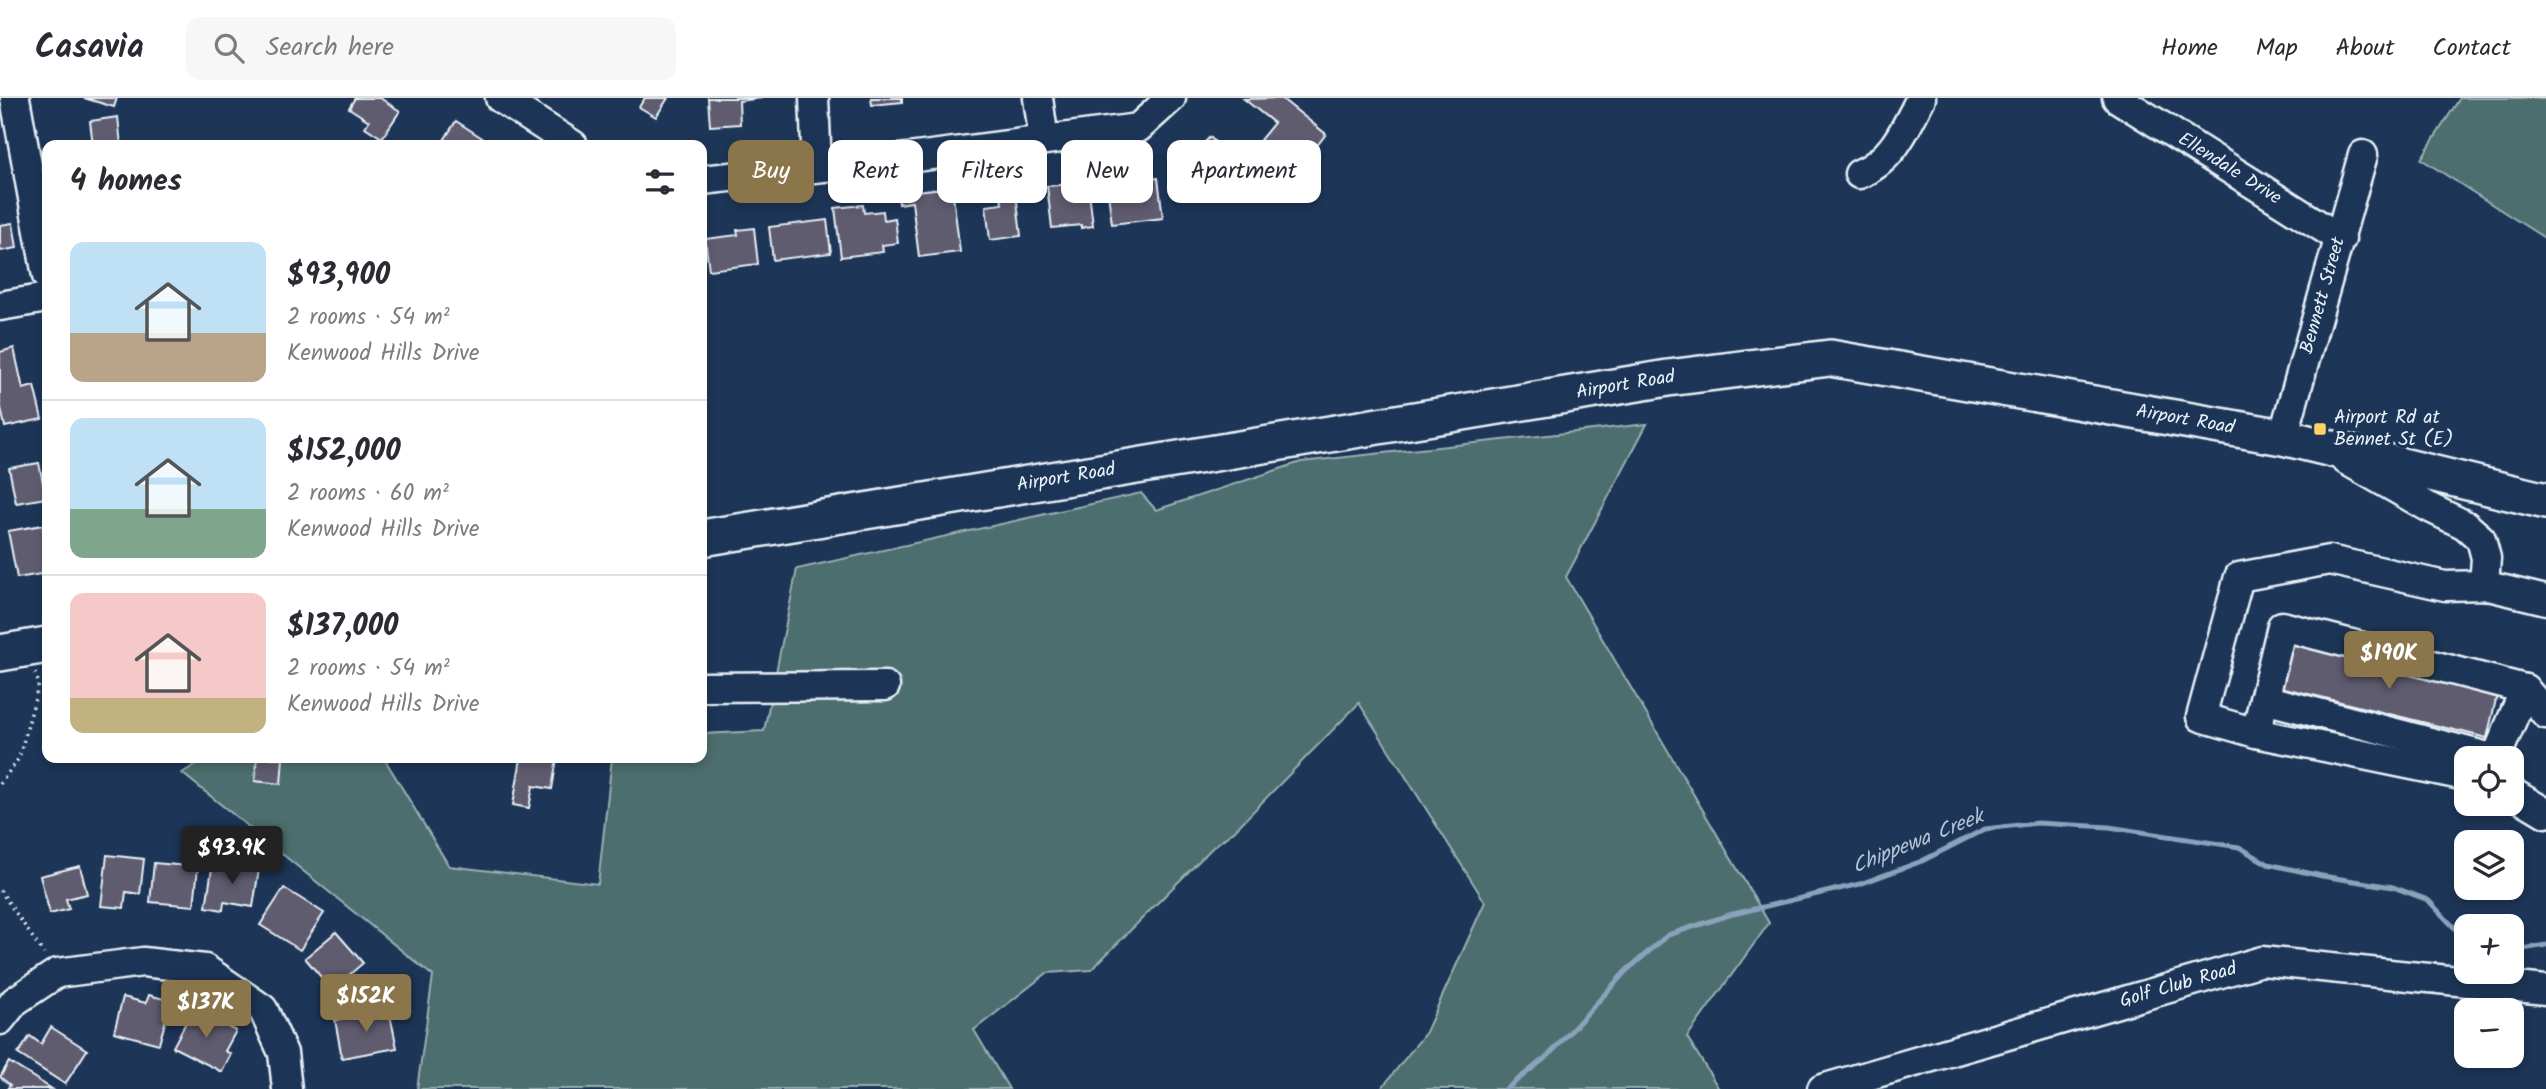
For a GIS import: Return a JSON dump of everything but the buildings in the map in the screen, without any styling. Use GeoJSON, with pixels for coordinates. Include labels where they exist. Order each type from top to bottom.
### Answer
{"type":"FeatureCollection","features":[{"type":"Feature","properties":{"kind":"main road","name":"Airport Road"},"geometry":{"type":"LineString","coordinates":[[707,537],[1668,378],[1830,358],[2283,437],[2546,501]]}},
{"type":"Feature","properties":{"kind":"street"},"geometry":{"type":"LineString","coordinates":[[15,98],[42,248]]}},
{"type":"Feature","properties":{"kind":"street"},"geometry":{"type":"LineString","coordinates":[[500,98],[565,140]]}},
{"type":"Feature","properties":{"kind":"street"},"geometry":{"type":"LineString","coordinates":[[814,98],[817,167]]}},
{"type":"Feature","properties":{"kind":"street"},"geometry":{"type":"LineString","coordinates":[[1038,98],[1044,139]]}},
{"type":"Feature","properties":{"kind":"street"},"geometry":{"type":"LineString","coordinates":[[707,179],[908,158],[1138,128],[1171,98]]}},
{"type":"Feature","properties":{"kind":"street"},"geometry":{"type":"LineString","coordinates":[[1859,174],[1885,159],[1899,140],[1921,98]]}},
{"type":"Feature","properties":{"kind":"street","name":"Ellendale Drive"},"geometry":{"type":"LineString","coordinates":[[2117,98],[2340,239]]}},
{"type":"Feature","properties":{"kind":"street","name":"Bennett Street"},"geometry":{"type":"LineString","coordinates":[[2283,437],[2363,155]]}},
{"type":"Feature","properties":{"kind":"street"},"geometry":{"type":"LineString","coordinates":[[0,306],[42,299]]}},
{"type":"Feature","properties":{"kind":"street"},"geometry":{"type":"LineString","coordinates":[[2327,449],[2465,525],[2481,539],[2486,558],[2484,585]]}},
{"type":"Feature","properties":{"kind":"street"},"geometry":{"type":"LineString","coordinates":[[2454,774],[2256,733],[2201,717],[2239,577],[2329,560],[2445,586],[2484,585],[2546,600]]}},
{"type":"Feature","properties":{"kind":"street"},"geometry":{"type":"LineString","coordinates":[[2256,733],[2282,626],[2525,689],[2546,713]]}},
{"type":"Feature","properties":{"kind":"street"},"geometry":{"type":"LineString","coordinates":[[707,687],[885,686]]}},
{"type":"Feature","properties":{"kind":"street"},"geometry":{"type":"LineString","coordinates":[[2499,746],[2525,689]]}},
{"type":"Feature","properties":{"kind":"street"},"geometry":{"type":"LineString","coordinates":[[2264,699],[2454,748]]}},
{"type":"Feature","properties":{"kind":"street"},"geometry":{"type":"LineString","coordinates":[[2524,800],[2546,813]]}},
{"type":"Feature","properties":{"kind":"street","name":"Golf Club Road"},"geometry":{"type":"LineString","coordinates":[[1822,1089],[2262,961],[2546,990]]}},
{"type":"Feature","properties":{"kind":"street"},"geometry":{"type":"LineString","coordinates":[[0,1020],[15,1001],[57,973],[143,962],[205,969],[263,1009],[283,1053],[287,1089]]}},
{"type":"Feature","properties":{"kind":"path"},"geometry":{"type":"LineString","coordinates":[[0,784],[19,758],[39,684],[25,649]]}},
{"type":"Feature","properties":{"kind":"path"},"geometry":{"type":"LineString","coordinates":[[0,890],[57,973]]}},
{"type":"Feature","properties":{"kind":"green space"},"geometry":{"type":"Polygon","coordinates":[[[2460,98],[2546,98],[2546,239],[2421,159],[2460,98]]]}},
{"type":"Feature","properties":{"kind":"green space"},"geometry":{"type":"Polygon","coordinates":[[[1647,424],[1566,577],[1769,923],[1687,1037],[1719,1089],[1381,1089],[1426,1032],[1485,902],[1359,703],[1233,832],[1213,847],[1091,970],[1047,973],[974,1030],[1009,1089],[417,1089],[433,976],[182,773],[198,763],[387,763],[449,866],[598,884],[611,763],[707,763],[707,734],[764,731],[797,569],[1141,493],[1156,510],[1301,462],[1647,424]]]}},
{"type":"Feature","properties":{"kind":"waterway","name":"Chippewa Creek"},"geometry":{"type":"LineString","coordinates":[[1506,1089],[1549,1055],[1626,971],[1668,935],[1729,915],[1860,884],[1922,861],[1985,829],[2037,823],[2109,827],[2239,847],[2268,864],[2393,887],[2428,900],[2454,927]]}},
{"type":"Feature","properties":{"kind":"waterway","name":"Chippewa Creek"},"geometry":{"type":"LineString","coordinates":[[2524,949],[2546,945]]}},
{"type":"Feature","properties":{"kind":"place","name":"Airport Rd at Bennet St (E)"},"geometry":{"type":"Point","coordinates":[2320,429]}}]}
